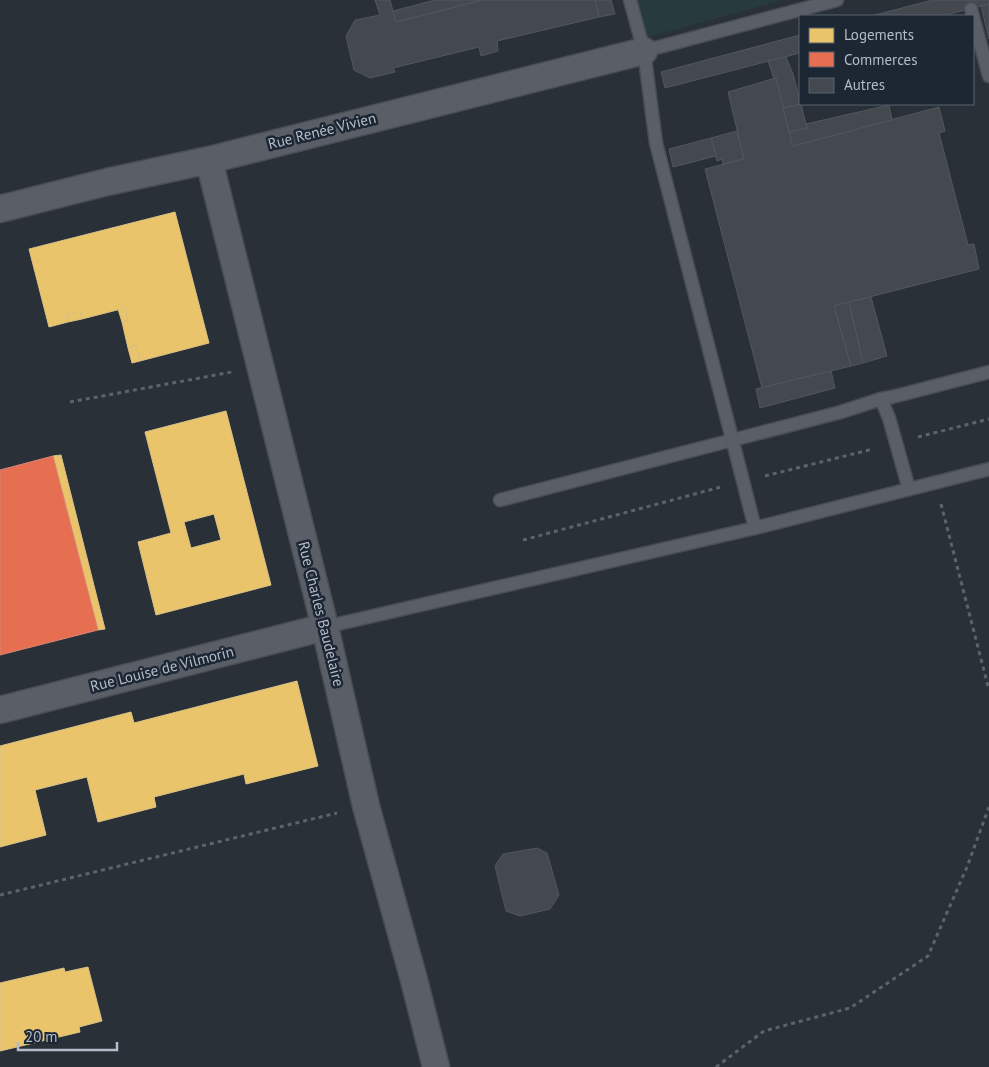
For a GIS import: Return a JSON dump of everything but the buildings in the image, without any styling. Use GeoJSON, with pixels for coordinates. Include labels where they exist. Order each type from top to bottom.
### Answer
{"type":"FeatureCollection","features":[{"type":"Feature","properties":{"kind":"street","name":"Rue Renée Vivien"},"geometry":{"type":"LineString","coordinates":[[0,209],[107,182],[209,160],[644,51]]}},
{"type":"Feature","properties":{"kind":"street","name":"Rue Charles Baudelaire"},"geometry":{"type":"LineString","coordinates":[[209,160],[325,627],[366,806],[436,1067]]}},
{"type":"Feature","properties":{"kind":"street","name":"Rue Louise de Vilmorin"},"geometry":{"type":"LineString","coordinates":[[0,710],[325,627]]}},
{"type":"Feature","properties":{"kind":"lane"},"geometry":{"type":"LineString","coordinates":[[630,0],[644,51],[656,143],[755,528]]}},
{"type":"Feature","properties":{"kind":"lane"},"geometry":{"type":"LineString","coordinates":[[644,51],[837,0]]}},
{"type":"Feature","properties":{"kind":"lane"},"geometry":{"type":"LineString","coordinates":[[971,9],[973,15]]}},
{"type":"Feature","properties":{"kind":"lane"},"geometry":{"type":"LineString","coordinates":[[974,20],[989,76]]}},
{"type":"Feature","properties":{"kind":"lane"},"geometry":{"type":"LineString","coordinates":[[500,500],[989,372]]}},
{"type":"Feature","properties":{"kind":"lane"},"geometry":{"type":"LineString","coordinates":[[881,399],[889,418],[909,489]]}},
{"type":"Feature","properties":{"kind":"lane"},"geometry":{"type":"LineString","coordinates":[[325,627],[755,528],[989,469]]}},
{"type":"Feature","properties":{"kind":"path"},"geometry":{"type":"LineString","coordinates":[[70,402],[260,366]]}},
{"type":"Feature","properties":{"kind":"path"},"geometry":{"type":"LineString","coordinates":[[936,482],[989,690]]}},
{"type":"Feature","properties":{"kind":"path"},"geometry":{"type":"LineString","coordinates":[[0,895],[366,806]]}},
{"type":"Feature","properties":{"kind":"path"},"geometry":{"type":"LineString","coordinates":[[716,1067],[764,1031],[850,1008],[928,956],[967,867],[989,807]]}},
{"type":"Feature","properties":{"kind":"green space"},"geometry":{"type":"Polygon","coordinates":[[[636,0],[783,0],[645,38],[636,0]]]}}]}
